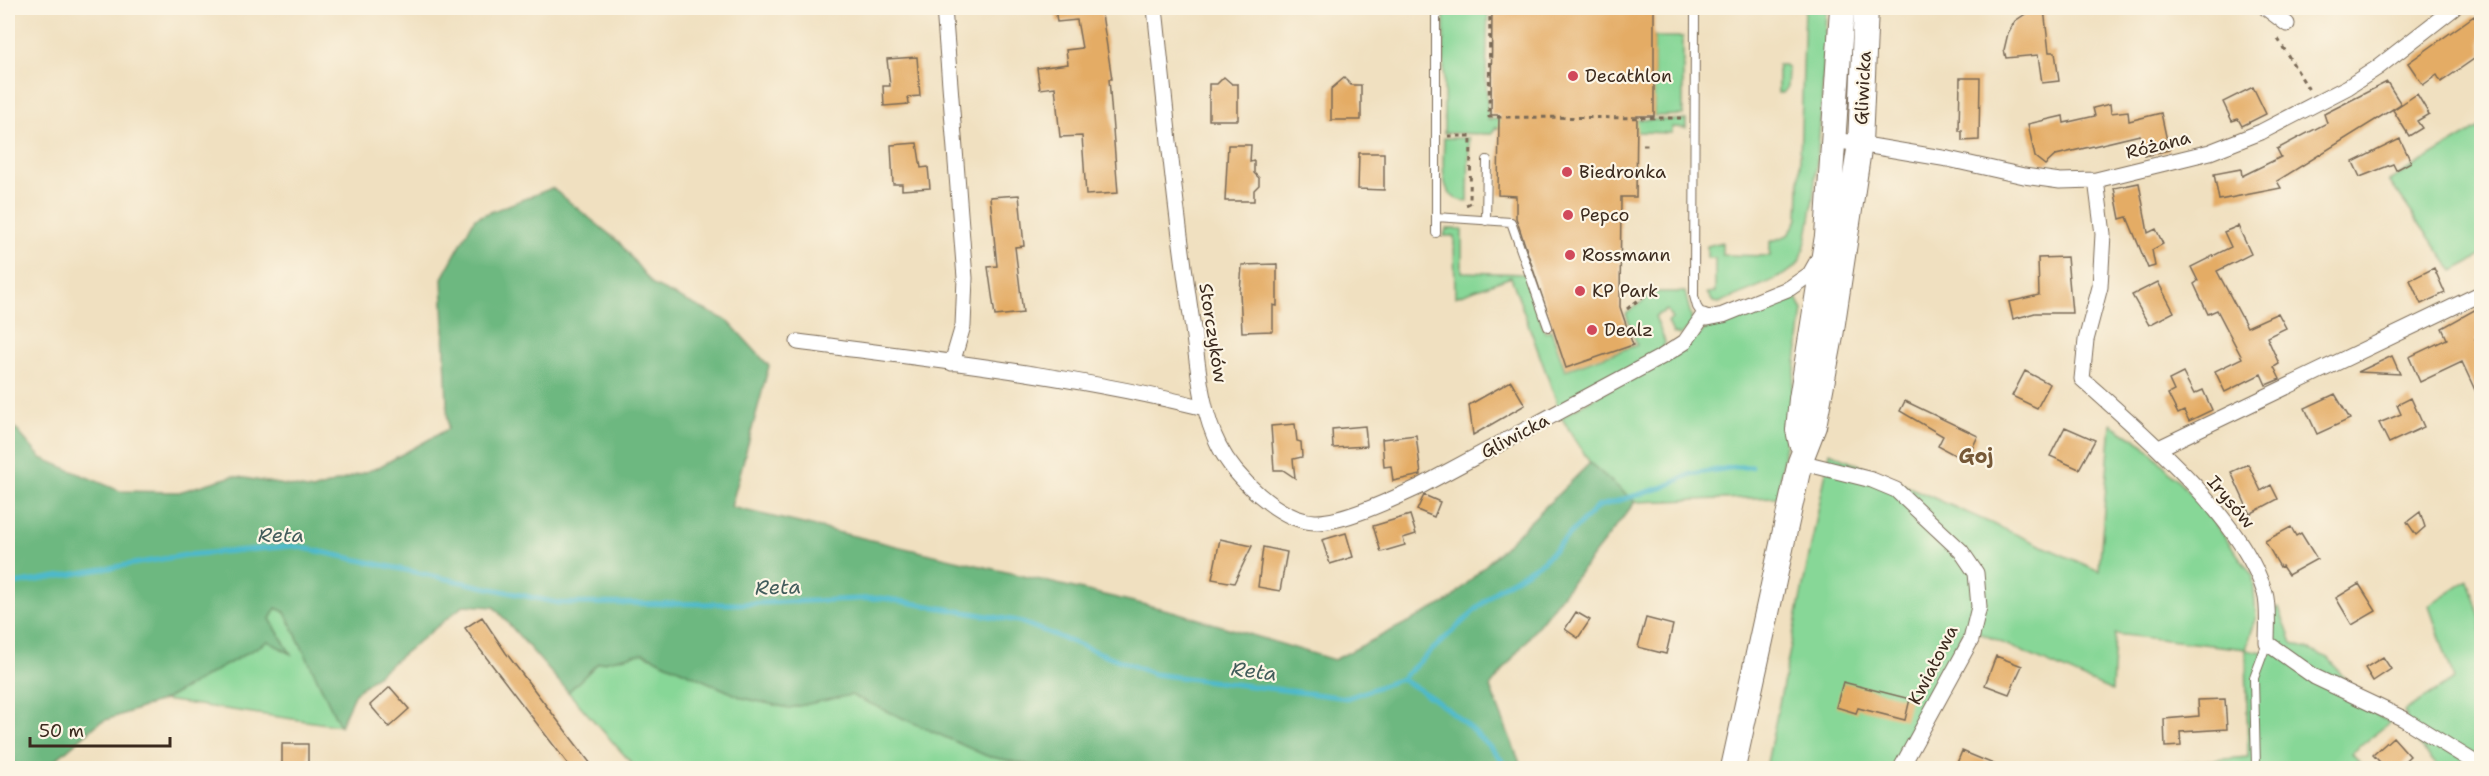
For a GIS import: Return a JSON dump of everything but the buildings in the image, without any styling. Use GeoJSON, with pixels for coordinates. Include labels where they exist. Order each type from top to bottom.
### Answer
{"type":"FeatureCollection","features":[{"type":"Feature","properties":{"kind":"main road","name":"Gliwicka"},"geometry":{"type":"LineString","coordinates":[[1802,457],[1798,430],[1827,236],[1842,8]]}},
{"type":"Feature","properties":{"kind":"main road","name":"Gliwicka"},"geometry":{"type":"LineString","coordinates":[[1733,768],[1802,457],[1814,426],[1828,356],[1860,143],[1866,8]]}},
{"type":"Feature","properties":{"kind":"street"},"geometry":{"type":"LineString","coordinates":[[944,8],[965,278],[963,326],[952,363]]}},
{"type":"Feature","properties":{"kind":"street","name":"Storczyków"},"geometry":{"type":"LineString","coordinates":[[798,342],[952,363],[1164,397],[1205,408],[1175,212],[1155,8]]}},
{"type":"Feature","properties":{"kind":"street"},"geometry":{"type":"LineString","coordinates":[[2266,8],[2287,24]]}},
{"type":"Feature","properties":{"kind":"street","name":"Różana"},"geometry":{"type":"LineString","coordinates":[[1835,140],[2024,176],[2060,181],[2097,180],[2210,152],[2261,132],[2318,104],[2377,68],[2454,8]]}},
{"type":"Feature","properties":{"kind":"street","name":"Irysów"},"geometry":{"type":"LineString","coordinates":[[2097,180],[2103,234],[2100,287],[2086,340],[2082,379],[2159,448],[2242,546],[2265,594],[2267,643]]}},
{"type":"Feature","properties":{"kind":"street","name":"Gliwicka"},"geometry":{"type":"LineString","coordinates":[[1205,408],[1218,446],[1235,471],[1282,513],[1314,522],[1334,519],[1380,505],[1421,486],[1663,356],[1685,342],[1703,316],[1708,318],[1723,315],[1796,285],[1814,268],[1827,236]]}},
{"type":"Feature","properties":{"kind":"street"},"geometry":{"type":"LineString","coordinates":[[2159,448],[2481,293]]}},
{"type":"Feature","properties":{"kind":"street","name":"Kwiatowa"},"geometry":{"type":"LineString","coordinates":[[1802,457],[1896,490],[1961,550],[1976,573],[1979,607],[1971,640],[1900,768]]}},
{"type":"Feature","properties":{"kind":"street"},"geometry":{"type":"LineString","coordinates":[[2267,643],[2315,676],[2404,719],[2481,767]]}},
{"type":"Feature","properties":{"kind":"lane"},"geometry":{"type":"LineString","coordinates":[[1436,8],[1436,233]]}},
{"type":"Feature","properties":{"kind":"lane"},"geometry":{"type":"LineString","coordinates":[[1695,8],[1694,296],[1703,316]]}},
{"type":"Feature","properties":{"kind":"lane"},"geometry":{"type":"LineString","coordinates":[[1486,220],[1487,160]]}},
{"type":"Feature","properties":{"kind":"lane"},"geometry":{"type":"LineString","coordinates":[[1436,217],[1510,222],[1548,327]]}},
{"type":"Feature","properties":{"kind":"lane"},"geometry":{"type":"LineString","coordinates":[[2256,768],[2254,678],[2267,643]]}},
{"type":"Feature","properties":{"kind":"path"},"geometry":{"type":"LineString","coordinates":[[1490,8],[1490,117],[1695,118]]}},
{"type":"Feature","properties":{"kind":"path"},"geometry":{"type":"LineString","coordinates":[[2277,36],[2318,104]]}},
{"type":"Feature","properties":{"kind":"path"},"geometry":{"type":"LineString","coordinates":[[1436,193],[1445,194],[1454,204],[1470,204],[1471,136],[1458,136]]}},
{"type":"Feature","properties":{"kind":"path"},"geometry":{"type":"LineString","coordinates":[[1643,145],[1650,145]]}},
{"type":"Feature","properties":{"kind":"path"},"geometry":{"type":"LineString","coordinates":[[1627,309],[1647,294]]}},
{"type":"Feature","properties":{"kind":"green space"},"geometry":{"type":"Polygon","coordinates":[[[1444,8],[1488,8],[1486,78],[1488,119],[1686,120],[1686,128],[1672,127],[1672,133],[1495,128],[1492,134],[1444,133],[1444,8]]]}},
{"type":"Feature","properties":{"kind":"green space"},"geometry":{"type":"Polygon","coordinates":[[[1805,8],[1826,8],[1819,142],[1810,220],[1804,249],[1797,265],[1783,275],[1719,303],[1713,302],[1707,293],[1715,292],[1715,258],[1707,258],[1707,246],[1722,242],[1722,255],[1770,256],[1770,242],[1788,235],[1798,219],[1805,8]]]}},
{"type":"Feature","properties":{"kind":"green space"},"geometry":{"type":"Polygon","coordinates":[[[1654,37],[1683,37],[1683,115],[1654,116],[1654,37]]]}},
{"type":"Feature","properties":{"kind":"green space"},"geometry":{"type":"Polygon","coordinates":[[[1778,65],[1785,65],[1788,69],[1787,88],[1783,93],[1778,93],[1778,65]]]}},
{"type":"Feature","properties":{"kind":"green space"},"geometry":{"type":"Polygon","coordinates":[[[2481,126],[2481,256],[2453,271],[2389,181],[2481,126]]]}},
{"type":"Feature","properties":{"kind":"green space"},"geometry":{"type":"Polygon","coordinates":[[[1444,138],[1469,138],[1468,201],[1451,195],[1446,187],[1443,167],[1444,138]]]}},
{"type":"Feature","properties":{"kind":"green space"},"geometry":{"type":"Polygon","coordinates":[[[552,188],[619,242],[653,285],[728,321],[769,366],[731,507],[1172,611],[1334,660],[1449,601],[1590,463],[1635,502],[1490,687],[1522,768],[1045,768],[987,756],[851,695],[789,708],[743,698],[643,653],[598,663],[568,692],[494,607],[464,605],[355,693],[340,726],[285,612],[276,608],[270,619],[291,654],[268,641],[164,700],[100,722],[46,768],[8,768],[8,424],[15,428],[41,458],[120,491],[179,492],[233,476],[313,490],[377,468],[448,429],[442,278],[475,218],[552,188]]]}},
{"type":"Feature","properties":{"kind":"green space"},"geometry":{"type":"Polygon","coordinates":[[[1446,229],[1462,229],[1462,272],[1525,274],[1545,332],[1551,330],[1565,370],[1637,345],[1626,314],[1655,292],[1685,292],[1693,324],[1680,335],[1673,333],[1668,322],[1672,319],[1667,310],[1655,316],[1665,342],[1662,350],[1557,409],[1556,400],[1511,277],[1455,297],[1454,236],[1444,236],[1446,229]]]}},
{"type":"Feature","properties":{"kind":"green space"},"geometry":{"type":"Polygon","coordinates":[[[1794,295],[1803,310],[1778,497],[1635,502],[1590,463],[1561,417],[1696,338],[1711,324],[1794,295]]]}},
{"type":"Feature","properties":{"kind":"green space"},"geometry":{"type":"Polygon","coordinates":[[[2111,424],[2144,445],[2200,503],[2253,576],[2256,618],[2246,649],[2115,634],[2112,691],[1966,627],[1896,768],[1766,768],[1830,452],[2099,571],[2111,424]]]}},
{"type":"Feature","properties":{"kind":"green space"},"geometry":{"type":"Polygon","coordinates":[[[2468,580],[2481,620],[2481,768],[2439,768],[2410,734],[2404,711],[2454,679],[2429,606],[2468,580]]]}},
{"type":"Feature","properties":{"kind":"green space"},"geometry":{"type":"Polygon","coordinates":[[[276,608],[285,612],[340,726],[164,700],[268,641],[290,653],[270,619],[276,608]]]}},
{"type":"Feature","properties":{"kind":"green space"},"geometry":{"type":"Polygon","coordinates":[[[2279,608],[2292,643],[2329,658],[2350,686],[2349,700],[2390,722],[2352,753],[2364,768],[2119,768],[2248,757],[2246,649],[2268,653],[2274,609],[2279,608]]]}},
{"type":"Feature","properties":{"kind":"green space"},"geometry":{"type":"Polygon","coordinates":[[[643,653],[743,698],[789,708],[851,694],[987,756],[1045,768],[636,768],[568,692],[598,663],[643,653]]]}},
{"type":"Feature","properties":{"kind":"waterway"},"geometry":{"type":"LineString","coordinates":[[1401,679],[1498,589],[1542,562],[1597,507],[1664,487],[1691,474],[1751,467]]}},
{"type":"Feature","properties":{"kind":"waterway","name":"Reta"},"geometry":{"type":"LineString","coordinates":[[8,585],[186,555],[294,546],[558,603],[737,604],[882,598],[1018,621],[1154,674],[1347,698],[1401,679],[1460,719],[1509,768]]}},
{"type":"Feature","properties":{"kind":"place","name":"Decathlon"},"geometry":{"type":"Point","coordinates":[1573,76]}},
{"type":"Feature","properties":{"kind":"place","name":"Biedronka"},"geometry":{"type":"Point","coordinates":[1567,172]}},
{"type":"Feature","properties":{"kind":"place","name":"Pepco"},"geometry":{"type":"Point","coordinates":[1568,215]}},
{"type":"Feature","properties":{"kind":"place","name":"Rossmann"},"geometry":{"type":"Point","coordinates":[1570,255]}},
{"type":"Feature","properties":{"kind":"place","name":"KP Park"},"geometry":{"type":"Point","coordinates":[1580,291]}},
{"type":"Feature","properties":{"kind":"place","name":"Dealz"},"geometry":{"type":"Point","coordinates":[1592,330]}},
{"type":"Feature","properties":{"kind":"district","name":"Goj"},"geometry":{"type":"Point","coordinates":[1976,456]}}]}
